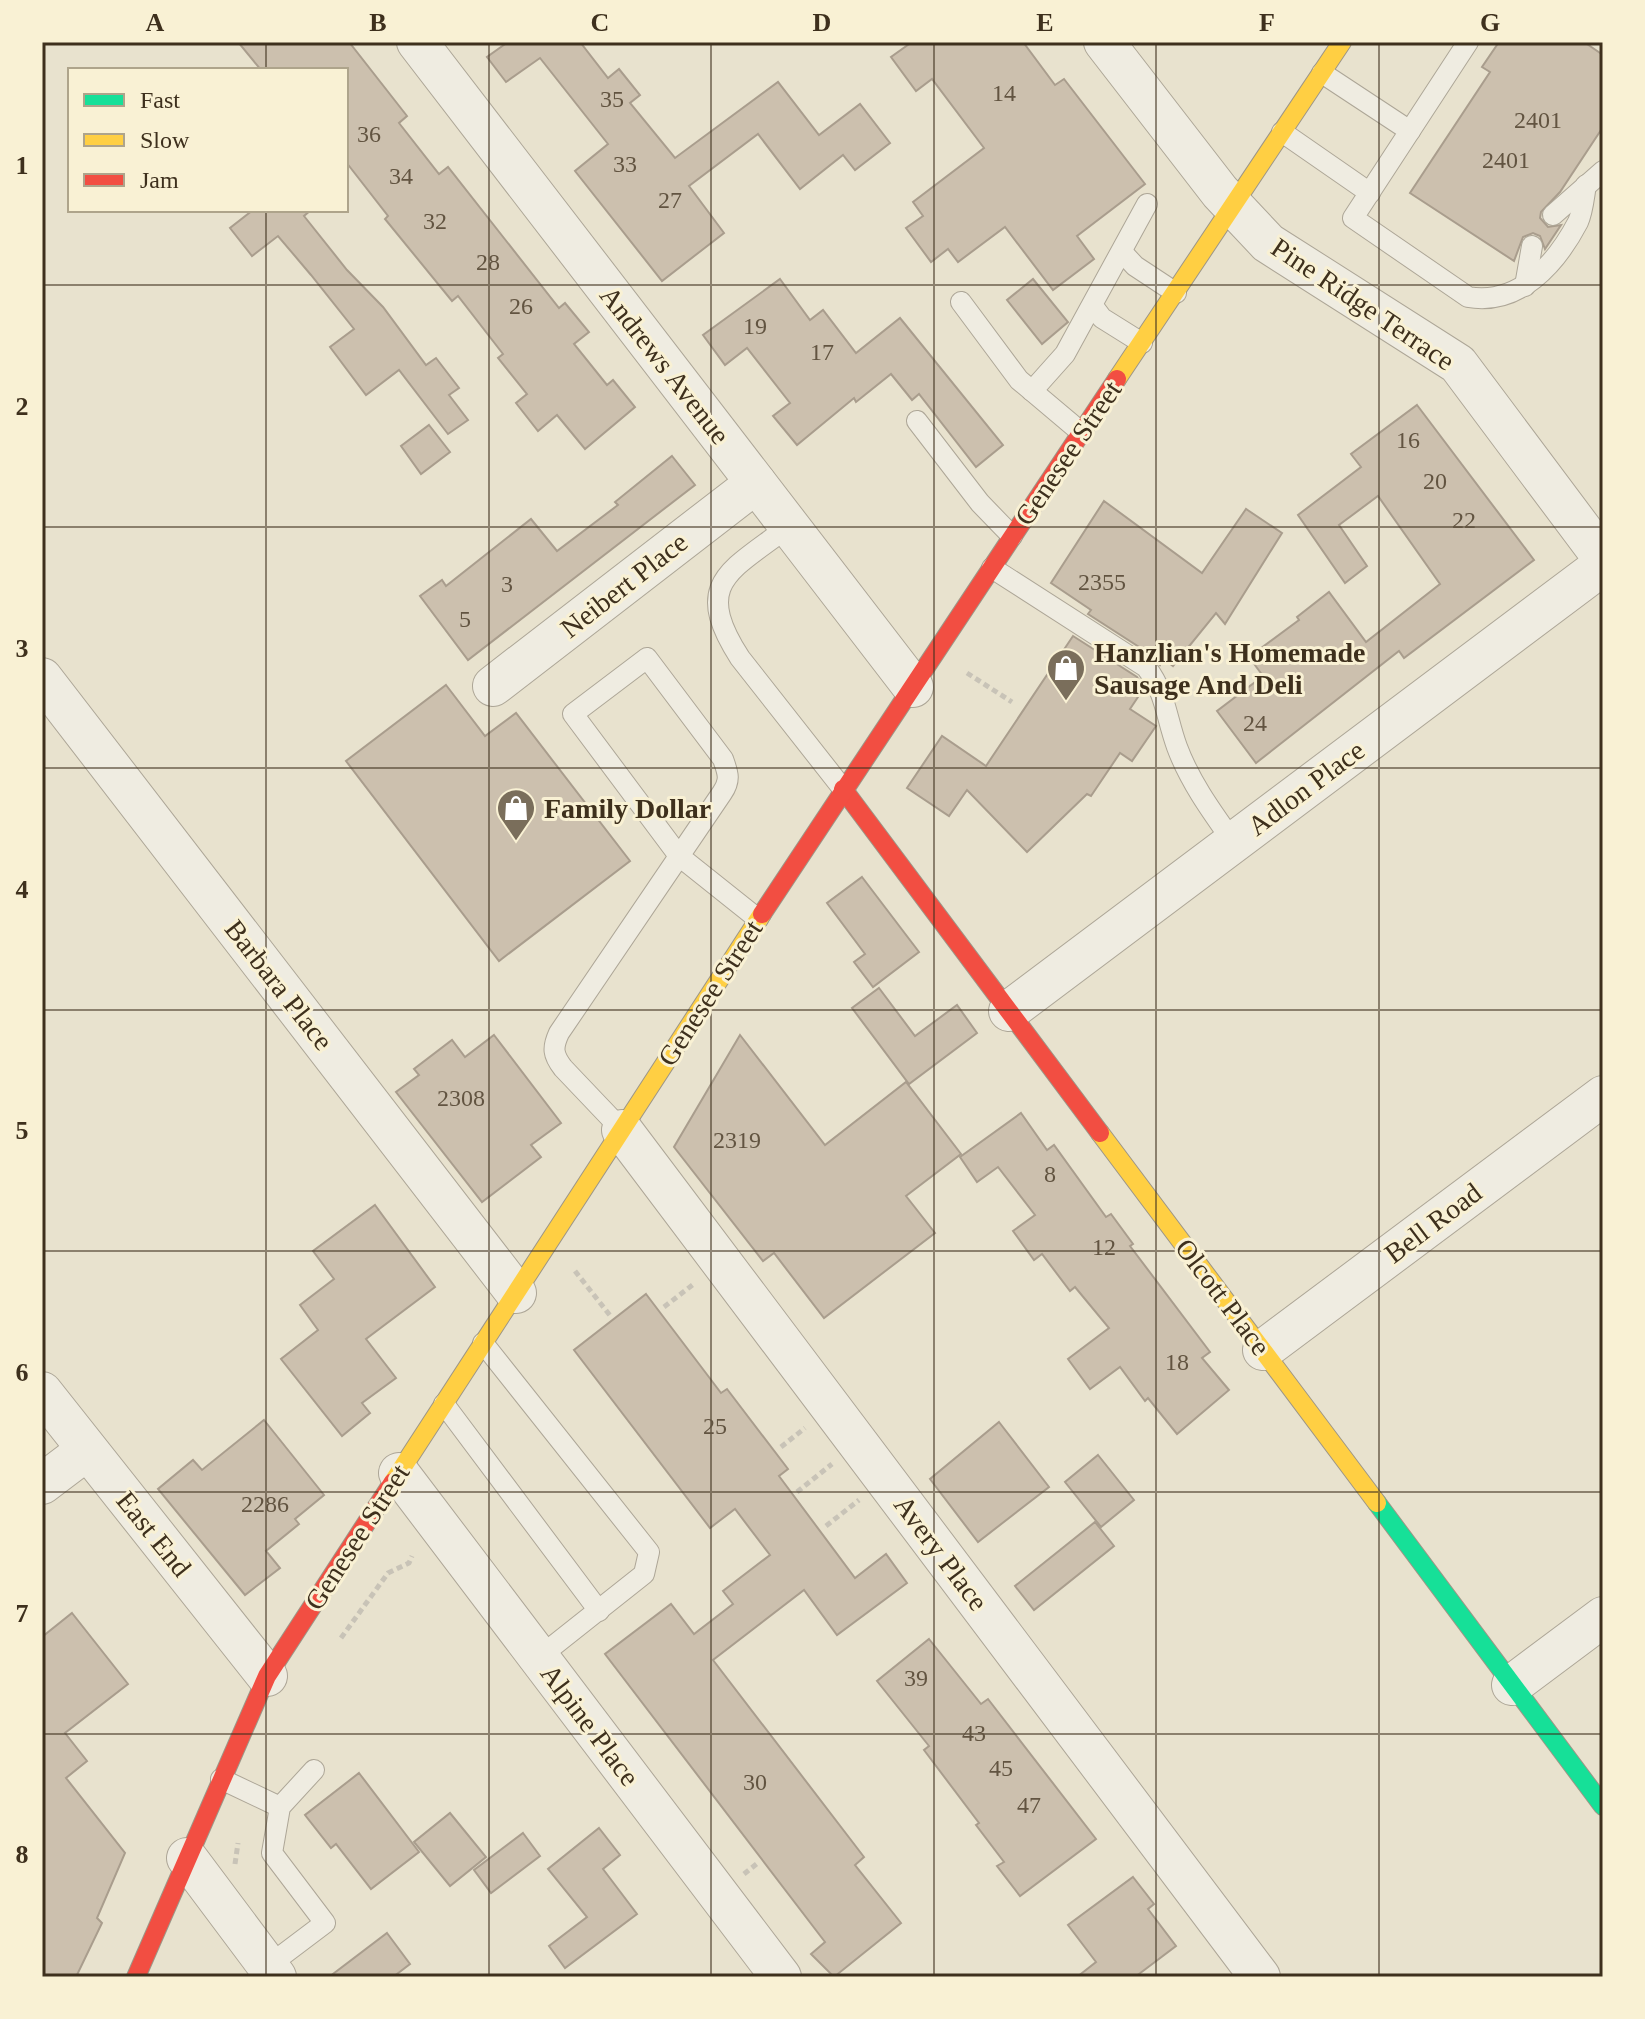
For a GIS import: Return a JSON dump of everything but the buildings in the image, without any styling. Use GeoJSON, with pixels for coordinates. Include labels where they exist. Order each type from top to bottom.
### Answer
{"type":"FeatureCollection","features":[{"type":"Feature","properties":{"kind":"main road","name":"Genesee Street"},"geometry":{"type":"LineString","coordinates":[[136,1977],[267,1676],[843,789],[1342,42]]}},
{"type":"Feature","properties":{"kind":"main road","name":"Olcott Place"},"geometry":{"type":"LineString","coordinates":[[843,789],[1603,1806]]}},
{"type":"Feature","properties":{"kind":"street","name":"Andrews Avenue"},"geometry":{"type":"LineString","coordinates":[[417,42],[913,687]]}},
{"type":"Feature","properties":{"kind":"street","name":"Pine Ridge Terrace"},"geometry":{"type":"LineString","coordinates":[[1104,42],[1234,207],[1268,243],[1458,364],[1603,558]]}},
{"type":"Feature","properties":{"kind":"street","name":"Neibert Place"},"geometry":{"type":"LineString","coordinates":[[493,686],[756,483]]}},
{"type":"Feature","properties":{"kind":"street","name":"Adlon Place"},"geometry":{"type":"LineString","coordinates":[[1009,1011],[1603,565]]}},
{"type":"Feature","properties":{"kind":"street","name":"Barbara Place"},"geometry":{"type":"LineString","coordinates":[[42,678],[516,1293]]}},
{"type":"Feature","properties":{"kind":"street","name":"Bell Road"},"geometry":{"type":"LineString","coordinates":[[1263,1350],[1603,1096]]}},
{"type":"Feature","properties":{"kind":"street","name":"Avery Place"},"geometry":{"type":"LineString","coordinates":[[622,1130],[1260,1977]]}},
{"type":"Feature","properties":{"kind":"street","name":"East End"},"geometry":{"type":"LineString","coordinates":[[42,1392],[267,1676]]}},
{"type":"Feature","properties":{"kind":"street"},"geometry":{"type":"LineString","coordinates":[[42,1484],[87,1450]]}},
{"type":"Feature","properties":{"kind":"street","name":"Alpine Place"},"geometry":{"type":"LineString","coordinates":[[399,1473],[781,1977]]}},
{"type":"Feature","properties":{"kind":"street"},"geometry":{"type":"LineString","coordinates":[[1512,1685],[1603,1617]]}},
{"type":"Feature","properties":{"kind":"street"},"geometry":{"type":"LineString","coordinates":[[187,1858],[272,1971]]}},
{"type":"Feature","properties":{"kind":"lane"},"geometry":{"type":"LineString","coordinates":[[1468,42],[1353,218],[1468,297],[1486,300],[1505,298],[1542,272],[1579,220],[1586,185]]}},
{"type":"Feature","properties":{"kind":"lane"},"geometry":{"type":"LineString","coordinates":[[1322,73],[1410,131]]}},
{"type":"Feature","properties":{"kind":"lane"},"geometry":{"type":"LineString","coordinates":[[1282,132],[1370,193]]}},
{"type":"Feature","properties":{"kind":"lane"},"geometry":{"type":"LineString","coordinates":[[1553,215],[1603,171]]}},
{"type":"Feature","properties":{"kind":"lane"},"geometry":{"type":"LineString","coordinates":[[1032,391],[1065,354],[1147,204]]}},
{"type":"Feature","properties":{"kind":"lane"},"geometry":{"type":"LineString","coordinates":[[1525,286],[1532,246]]}},
{"type":"Feature","properties":{"kind":"lane"},"geometry":{"type":"LineString","coordinates":[[1122,252],[1135,266],[1176,293]]}},
{"type":"Feature","properties":{"kind":"lane"},"geometry":{"type":"LineString","coordinates":[[961,302],[1019,380],[1082,433]]}},
{"type":"Feature","properties":{"kind":"lane"},"geometry":{"type":"LineString","coordinates":[[1093,306],[1102,318],[1142,343]]}},
{"type":"Feature","properties":{"kind":"lane"},"geometry":{"type":"LineString","coordinates":[[917,421],[980,503],[1012,536]]}},
{"type":"Feature","properties":{"kind":"lane"},"geometry":{"type":"LineString","coordinates":[[789,526],[728,573],[719,589],[716,610],[740,658],[843,789]]}},
{"type":"Feature","properties":{"kind":"lane"},"geometry":{"type":"LineString","coordinates":[[992,568],[1146,667],[1161,686],[1177,747],[1193,783],[1234,843]]}},
{"type":"Feature","properties":{"kind":"lane"},"geometry":{"type":"LineString","coordinates":[[622,1130],[563,1068],[555,1057],[553,1045],[679,856],[728,785],[729,775],[723,759],[647,658],[573,714],[679,856],[758,919]]}},
{"type":"Feature","properties":{"kind":"lane"},"geometry":{"type":"LineString","coordinates":[[483,1343],[649,1552],[644,1574],[538,1658]]}},
{"type":"Feature","properties":{"kind":"lane"},"geometry":{"type":"LineString","coordinates":[[444,1404],[599,1611]]}},
{"type":"Feature","properties":{"kind":"lane"},"geometry":{"type":"LineString","coordinates":[[272,1971],[325,1923],[272,1853],[280,1807],[314,1770]]}},
{"type":"Feature","properties":{"kind":"lane"},"geometry":{"type":"LineString","coordinates":[[221,1779],[280,1807]]}},
{"type":"Feature","properties":{"kind":"path"},"geometry":{"type":"LineString","coordinates":[[967,673],[1012,702]]}},
{"type":"Feature","properties":{"kind":"path"},"geometry":{"type":"LineString","coordinates":[[575,1270],[612,1318]]}},
{"type":"Feature","properties":{"kind":"path"},"geometry":{"type":"LineString","coordinates":[[664,1307],[679,1295]]}},
{"type":"Feature","properties":{"kind":"path"},"geometry":{"type":"LineString","coordinates":[[781,1447],[813,1422]]}},
{"type":"Feature","properties":{"kind":"path"},"geometry":{"type":"LineString","coordinates":[[797,1492],[841,1456]]}},
{"type":"Feature","properties":{"kind":"path"},"geometry":{"type":"LineString","coordinates":[[826,1526],[869,1494]]}},
{"type":"Feature","properties":{"kind":"path","name":"Genesee Street"},"geometry":{"type":"LineString","coordinates":[[336,1645],[388,1573],[409,1563],[412,1556]]}},
{"type":"Feature","properties":{"kind":"path"},"geometry":{"type":"LineString","coordinates":[[235,1868],[238,1843],[258,1796]]}},
{"type":"Feature","properties":{"kind":"path"},"geometry":{"type":"LineString","coordinates":[[743,1874],[759,1862]]}},
{"type":"Feature","properties":{"kind":"traffic: fast"},"geometry":{"type":"LineString","coordinates":[[1377,1503],[1603,1806]]}},
{"type":"Feature","properties":{"kind":"traffic: slow"},"geometry":{"type":"LineString","coordinates":[[1117,379],[1342,42]]}},
{"type":"Feature","properties":{"kind":"traffic: slow"},"geometry":{"type":"LineString","coordinates":[[393,1482],[762,914]]}},
{"type":"Feature","properties":{"kind":"traffic: slow"},"geometry":{"type":"LineString","coordinates":[[1100,1133],[1377,1503]]}},
{"type":"Feature","properties":{"kind":"traffic: jam"},"geometry":{"type":"LineString","coordinates":[[762,914],[1117,379]]}},
{"type":"Feature","properties":{"kind":"traffic: jam"},"geometry":{"type":"LineString","coordinates":[[843,789],[1100,1133]]}},
{"type":"Feature","properties":{"kind":"traffic: jam"},"geometry":{"type":"LineString","coordinates":[[136,1977],[267,1676],[393,1482]]}},
{"type":"Feature","properties":{"kind":"place","name":"Hanzlian's Homemade Sausage And Deli"},"geometry":{"type":"Point","coordinates":[1066,702]}},
{"type":"Feature","properties":{"kind":"place","name":"Family Dollar"},"geometry":{"type":"Point","coordinates":[516,842]}}]}
